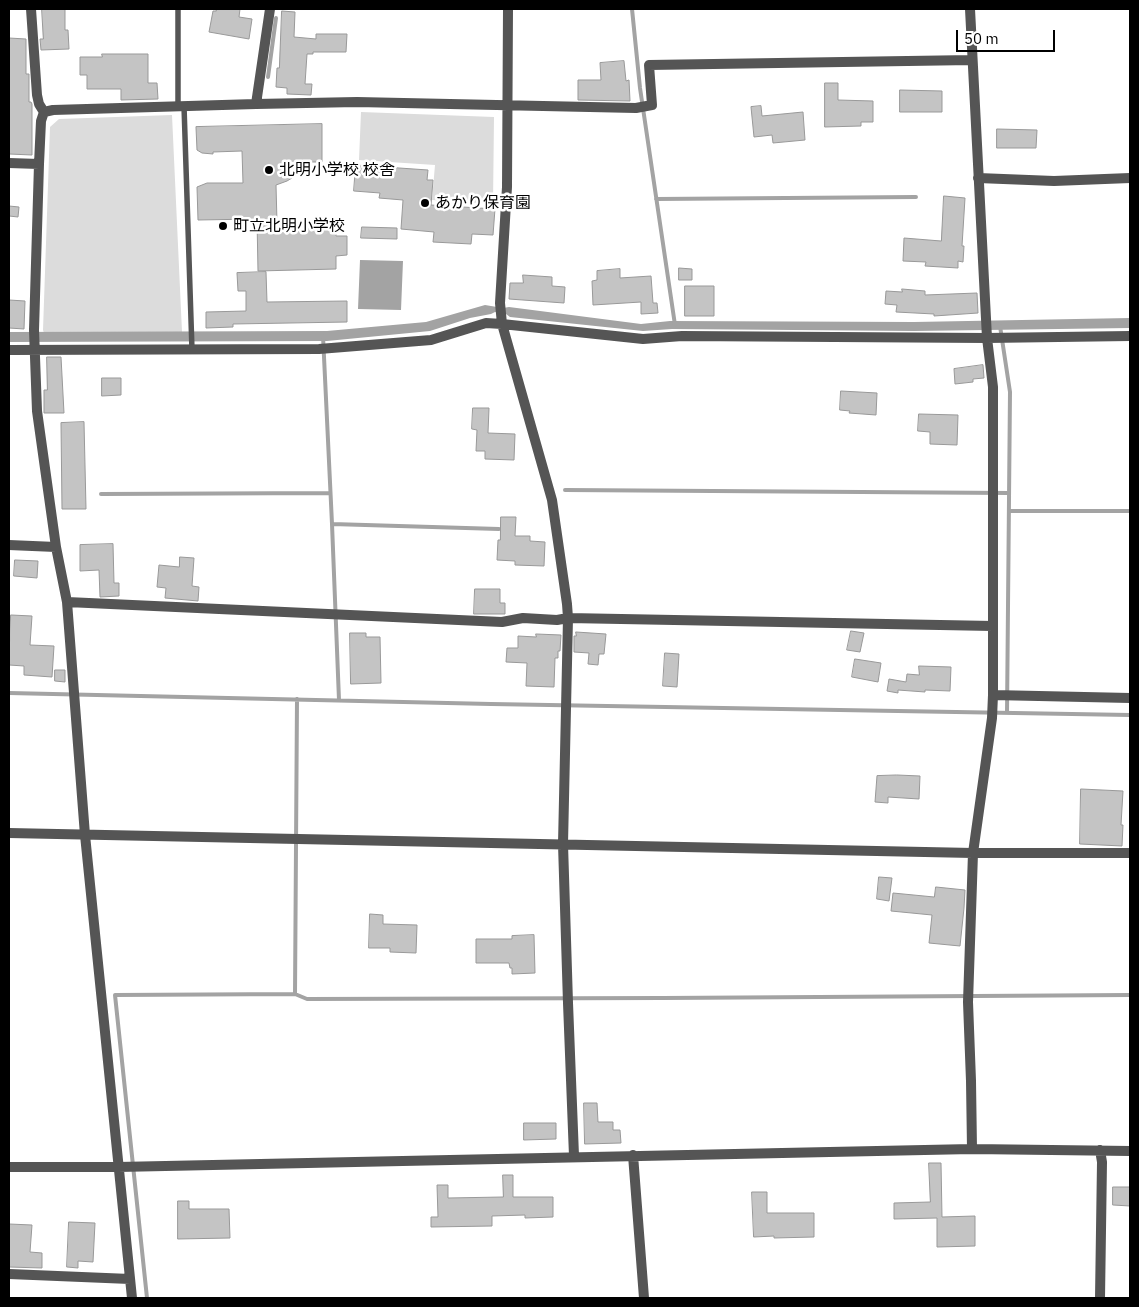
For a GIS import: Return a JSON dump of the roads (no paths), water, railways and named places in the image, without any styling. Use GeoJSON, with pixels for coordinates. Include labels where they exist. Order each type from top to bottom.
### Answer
{"type":"FeatureCollection","features":[{"type":"Feature","properties":{"kind":"street"},"geometry":{"type":"LineString","coordinates":[[31,9],[38,104],[44,112],[39,164],[34,330],[37,411],[56,547],[67,602],[85,835],[129,1166],[130,1279],[132,1298]]}},
{"type":"Feature","properties":{"kind":"street"},"geometry":{"type":"LineString","coordinates":[[256,104],[270,9]]}},
{"type":"Feature","properties":{"kind":"street"},"geometry":{"type":"LineString","coordinates":[[508,9],[507,187],[500,303],[502,321],[552,500],[568,618],[563,844],[574,1156]]}},
{"type":"Feature","properties":{"kind":"street"},"geometry":{"type":"LineString","coordinates":[[970,9],[986,320],[994,337],[993,626],[997,696],[992,707],[973,853],[968,997],[972,1149]]}},
{"type":"Feature","properties":{"kind":"street"},"geometry":{"type":"LineString","coordinates":[[44,112],[53,110],[357,102],[636,108],[652,105],[649,65],[972,60]]}},
{"type":"Feature","properties":{"kind":"street"},"geometry":{"type":"LineString","coordinates":[[9,163],[39,164]]}},
{"type":"Feature","properties":{"kind":"street"},"geometry":{"type":"LineString","coordinates":[[978,178],[1054,181],[1130,178]]}},
{"type":"Feature","properties":{"kind":"street"},"geometry":{"type":"LineString","coordinates":[[9,350],[34,347],[324,349],[431,340],[486,323],[502,321],[643,339],[682,336],[1130,336]]}},
{"type":"Feature","properties":{"kind":"street"},"geometry":{"type":"LineString","coordinates":[[9,545],[56,547]]}},
{"type":"Feature","properties":{"kind":"street"},"geometry":{"type":"LineString","coordinates":[[67,602],[502,622],[523,618],[557,620],[568,618],[993,626]]}},
{"type":"Feature","properties":{"kind":"street"},"geometry":{"type":"LineString","coordinates":[[997,696],[1130,698]]}},
{"type":"Feature","properties":{"kind":"street"},"geometry":{"type":"LineString","coordinates":[[9,833],[973,853],[1130,853]]}},
{"type":"Feature","properties":{"kind":"street"},"geometry":{"type":"LineString","coordinates":[[9,1167],[972,1149],[1130,1151]]}},
{"type":"Feature","properties":{"kind":"street"},"geometry":{"type":"LineString","coordinates":[[1100,1150],[1102,1162],[1100,1298]]}},
{"type":"Feature","properties":{"kind":"street"},"geometry":{"type":"LineString","coordinates":[[633,1155],[644,1298]]}},
{"type":"Feature","properties":{"kind":"street"},"geometry":{"type":"LineString","coordinates":[[9,1274],[130,1279]]}},
{"type":"Feature","properties":{"kind":"lane"},"geometry":{"type":"LineString","coordinates":[[178,9],[192,347]]}},
{"type":"Feature","properties":{"kind":"waterway"},"geometry":{"type":"LineString","coordinates":[[632,9],[640,88],[675,325]]}},
{"type":"Feature","properties":{"kind":"waterway"},"geometry":{"type":"LineString","coordinates":[[268,77],[276,18]]}},
{"type":"Feature","properties":{"kind":"waterway"},"geometry":{"type":"LineString","coordinates":[[656,199],[916,197]]}},
{"type":"Feature","properties":{"kind":"waterway"},"geometry":{"type":"LineString","coordinates":[[1000,326],[1010,392],[1007,713]]}},
{"type":"Feature","properties":{"kind":"waterway"},"geometry":{"type":"LineString","coordinates":[[323,336],[339,700]]}},
{"type":"Feature","properties":{"kind":"waterway"},"geometry":{"type":"LineString","coordinates":[[565,490],[1009,493]]}},
{"type":"Feature","properties":{"kind":"waterway"},"geometry":{"type":"LineString","coordinates":[[101,494],[330,493]]}},
{"type":"Feature","properties":{"kind":"waterway"},"geometry":{"type":"LineString","coordinates":[[1009,511],[1130,511]]}},
{"type":"Feature","properties":{"kind":"waterway"},"geometry":{"type":"LineString","coordinates":[[332,524],[499,529]]}},
{"type":"Feature","properties":{"kind":"waterway"},"geometry":{"type":"LineString","coordinates":[[9,693],[491,704],[1130,715]]}},
{"type":"Feature","properties":{"kind":"waterway"},"geometry":{"type":"LineString","coordinates":[[147,1298],[115,995],[295,994],[297,699]]}},
{"type":"Feature","properties":{"kind":"waterway"},"geometry":{"type":"LineString","coordinates":[[295,994],[307,999],[1130,995]]}},
{"type":"Feature","properties":{"kind":"place","name":"北明小学校 校舎"},"geometry":{"type":"Point","coordinates":[269,170]}},
{"type":"Feature","properties":{"kind":"place","name":"あかり保育園"},"geometry":{"type":"Point","coordinates":[425,203]}},
{"type":"Feature","properties":{"kind":"place","name":"町立北明小学校"},"geometry":{"type":"Point","coordinates":[223,226]}}]}
